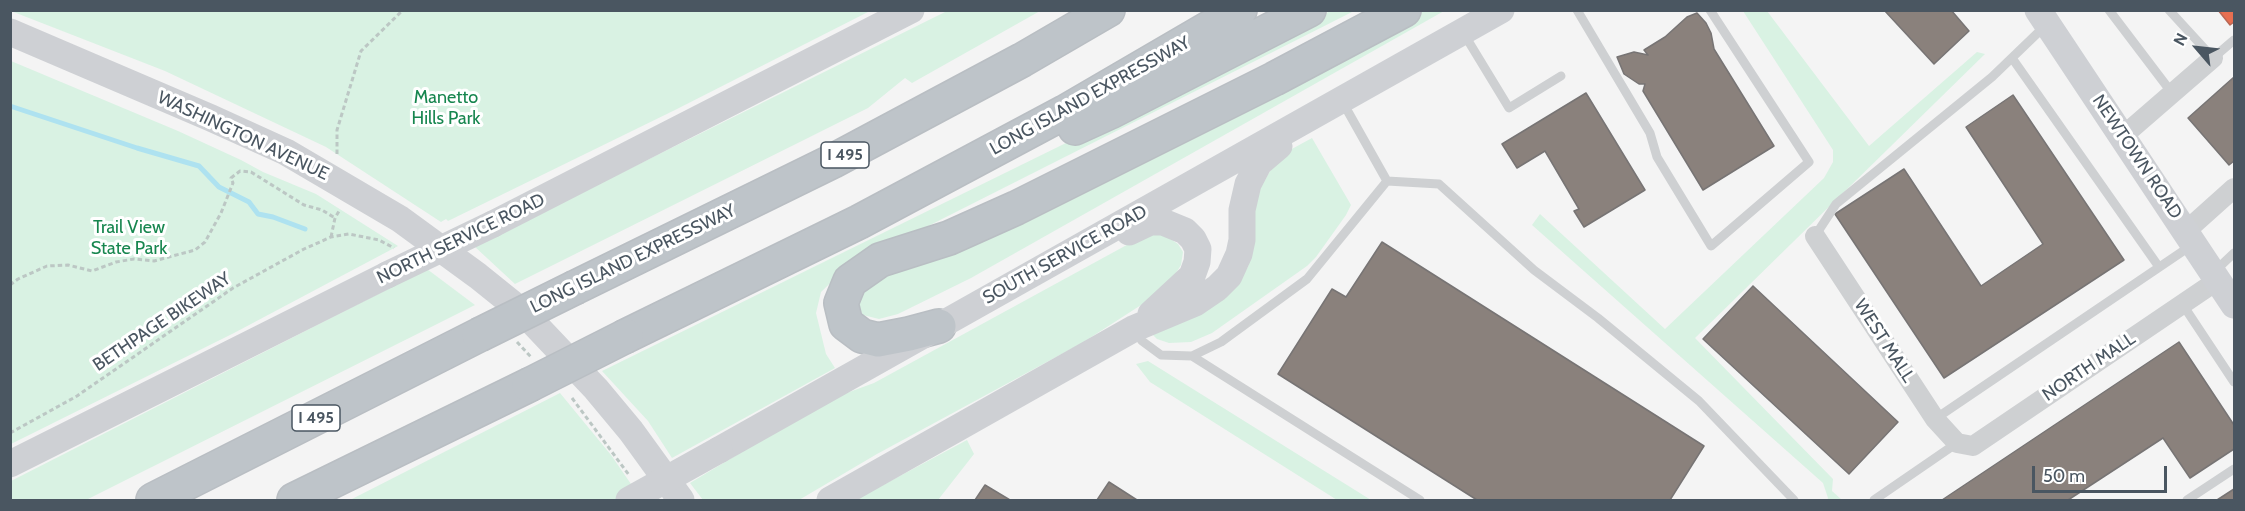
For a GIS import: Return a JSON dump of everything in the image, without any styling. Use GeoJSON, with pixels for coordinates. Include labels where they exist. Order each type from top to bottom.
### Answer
{"type":"FeatureCollection","features":[{"type":"Feature","properties":{"kind":"highway","name":"LONG ISLAND EXPRESSWAY"},"geometry":{"type":"LineString","coordinates":[[153,501],[479,335],[833,161],[1022,60],[1108,10]]}},
{"type":"Feature","properties":{"kind":"highway","name":"LONG ISLAND EXPRESSWAY"},"geometry":{"type":"LineString","coordinates":[[294,501],[859,222],[1065,112],[1240,10]]}},
{"type":"Feature","properties":{"kind":"highway"},"geometry":{"type":"LineString","coordinates":[[859,222],[1110,112],[1309,10]]}},
{"type":"Feature","properties":{"kind":"highway"},"geometry":{"type":"LineString","coordinates":[[939,326],[878,340],[862,336],[846,324],[841,303],[850,281],[880,260],[949,238],[1016,208],[1274,79],[1404,10]]}},
{"type":"Feature","properties":{"kind":"main road","name":"NORTH SERVICE ROAD"},"geometry":{"type":"LineString","coordinates":[[10,464],[493,224],[911,10]]}},
{"type":"Feature","properties":{"kind":"main road","name":"SOUTH SERVICE ROAD"},"geometry":{"type":"LineString","coordinates":[[629,501],[1501,10]]}},
{"type":"Feature","properties":{"kind":"main road","name":"NEWTOWN ROAD"},"geometry":{"type":"LineString","coordinates":[[2043,17],[2235,305]]}},
{"type":"Feature","properties":{"kind":"main road","name":"WASHINGTON AVENUE"},"geometry":{"type":"LineString","coordinates":[[10,32],[286,152],[400,219],[524,313],[596,389],[631,431],[681,501]]}},
{"type":"Feature","properties":{"kind":"main road"},"geometry":{"type":"LineString","coordinates":[[830,501],[1134,329],[1195,303],[1217,288],[1229,276],[1239,255],[1245,195],[1253,173],[1259,163],[1306,120]]}},
{"type":"Feature","properties":{"kind":"main road"},"geometry":{"type":"LineString","coordinates":[[1011,286],[1150,222],[1174,225],[1193,239],[1198,249],[1197,262],[1192,276],[1134,329]]}},
{"type":"Feature","properties":{"kind":"street"},"geometry":{"type":"LineString","coordinates":[[2123,136],[2213,58]]}},
{"type":"Feature","properties":{"kind":"street"},"geometry":{"type":"LineString","coordinates":[[2190,238],[2235,188]]}},
{"type":"Feature","properties":{"kind":"street","name":"WEST MALL"},"geometry":{"type":"LineString","coordinates":[[1815,236],[1935,419],[1957,443]]}},
{"type":"Feature","properties":{"kind":"street","name":"NORTH MALL"},"geometry":{"type":"LineString","coordinates":[[1957,443],[1973,446],[2183,305],[2216,276]]}},
{"type":"Feature","properties":{"kind":"lane"},"geometry":{"type":"LineString","coordinates":[[1577,10],[1650,133],[1657,157],[1711,246],[1809,162],[1710,10]]}},
{"type":"Feature","properties":{"kind":"lane"},"geometry":{"type":"LineString","coordinates":[[2109,10],[2172,93]]}},
{"type":"Feature","properties":{"kind":"lane"},"geometry":{"type":"LineString","coordinates":[[2169,10],[2213,58],[2235,40]]}},
{"type":"Feature","properties":{"kind":"lane"},"geometry":{"type":"LineString","coordinates":[[1815,236],[1836,204],[1992,77],[2012,58],[2043,17]]}},
{"type":"Feature","properties":{"kind":"lane"},"geometry":{"type":"LineString","coordinates":[[1462,32],[1509,108],[1561,76]]}},
{"type":"Feature","properties":{"kind":"lane"},"geometry":{"type":"LineString","coordinates":[[2012,58],[2159,267]]}},
{"type":"Feature","properties":{"kind":"lane"},"geometry":{"type":"LineString","coordinates":[[1342,100],[1387,181]]}},
{"type":"Feature","properties":{"kind":"lane"},"geometry":{"type":"LineString","coordinates":[[1192,357],[1221,342],[1308,279],[1387,181]]}},
{"type":"Feature","properties":{"kind":"lane"},"geometry":{"type":"LineString","coordinates":[[1387,181],[1439,184],[1534,270],[1598,318],[1699,401],[1794,501]]}},
{"type":"Feature","properties":{"kind":"lane"},"geometry":{"type":"LineString","coordinates":[[1935,419],[2159,267],[2190,238]]}},
{"type":"Feature","properties":{"kind":"lane"},"geometry":{"type":"LineString","coordinates":[[2216,276],[2235,253]]}},
{"type":"Feature","properties":{"kind":"lane"},"geometry":{"type":"LineString","coordinates":[[2183,305],[2235,382]]}},
{"type":"Feature","properties":{"kind":"lane"},"geometry":{"type":"LineString","coordinates":[[1134,329],[1142,341],[1161,354],[1192,357],[1420,501]]}},
{"type":"Feature","properties":{"kind":"lane"},"geometry":{"type":"LineString","coordinates":[[1874,501],[1957,443]]}},
{"type":"Feature","properties":{"kind":"lane"},"geometry":{"type":"LineString","coordinates":[[2187,501],[2235,469]]}},
{"type":"Feature","properties":{"kind":"path"},"geometry":{"type":"LineString","coordinates":[[337,154],[337,130],[361,51],[403,10]]}},
{"type":"Feature","properties":{"kind":"path"},"geometry":{"type":"LineString","coordinates":[[10,285],[18,279],[47,267],[68,265],[92,271],[116,262],[134,259],[154,261],[195,250],[205,242],[225,204],[232,183],[231,178],[240,171],[251,172],[304,205],[322,210],[335,218],[339,211]]}},
{"type":"Feature","properties":{"kind":"path","name":"BETHPAGE BIKEWAY"},"geometry":{"type":"LineString","coordinates":[[10,433],[78,396],[233,288],[304,249],[331,237],[335,218]]}},
{"type":"Feature","properties":{"kind":"green space","name":"Manetto Hills Park"},"geometry":{"type":"Polygon","coordinates":[[[870,10],[675,110],[448,221],[446,219],[441,222],[326,147],[165,71],[11,11],[870,10]]]}},
{"type":"Feature","properties":{"kind":"green space"},"geometry":{"type":"Polygon","coordinates":[[[947,11],[1040,11],[912,83],[905,78],[868,108],[515,284],[474,246],[947,11]]]}},
{"type":"Feature","properties":{"kind":"green space"},"geometry":{"type":"Polygon","coordinates":[[[1330,11],[1354,11],[847,267],[821,292],[816,313],[826,354],[835,368],[672,458],[648,421],[602,371],[1302,27],[1330,11]]]}},
{"type":"Feature","properties":{"kind":"green space"},"geometry":{"type":"Polygon","coordinates":[[[1417,11],[1444,11],[971,278],[898,314],[879,319],[863,315],[856,303],[857,287],[1417,11]]]}},
{"type":"Feature","properties":{"kind":"green space"},"geometry":{"type":"Polygon","coordinates":[[[1743,11],[1767,11],[1869,146],[1977,52],[1985,54],[1695,338],[1833,479],[1832,491],[1842,500],[1827,500],[1823,483],[1532,225],[1540,214],[1665,329],[1824,178],[1833,162],[1833,150],[1743,11]]]}},
{"type":"Feature","properties":{"kind":"green space","name":"Trail View State Park"},"geometry":{"type":"Polygon","coordinates":[[[11,61],[178,131],[263,172],[316,194],[398,246],[234,333],[11,444],[11,61]]]}},
{"type":"Feature","properties":{"kind":"green space"},"geometry":{"type":"Polygon","coordinates":[[[1312,138],[1351,205],[1316,257],[1307,266],[1212,333],[1191,342],[1169,343],[1157,339],[1152,334],[1239,279],[1248,267],[1251,253],[1249,207],[1279,156],[1312,138]]]}},
{"type":"Feature","properties":{"kind":"green space"},"geometry":{"type":"Polygon","coordinates":[[[1145,235],[1162,235],[1169,238],[1178,244],[1183,252],[1181,265],[1166,289],[1082,343],[877,454],[799,500],[703,500],[690,483],[830,399],[874,383],[1145,235]]]}},
{"type":"Feature","properties":{"kind":"green space"},"geometry":{"type":"Polygon","coordinates":[[[427,269],[475,305],[86,500],[11,500],[11,481],[427,269]]]}},
{"type":"Feature","properties":{"kind":"green space"},"geometry":{"type":"Polygon","coordinates":[[[1148,361],[1371,500],[1337,500],[1150,382],[1136,364],[1148,361]]]}},
{"type":"Feature","properties":{"kind":"green space"},"geometry":{"type":"Polygon","coordinates":[[[560,393],[611,455],[642,500],[350,500],[560,393]]]}},
{"type":"Feature","properties":{"kind":"green space"},"geometry":{"type":"Polygon","coordinates":[[[967,440],[974,454],[938,500],[855,500],[967,440]]]}},
{"type":"Feature","properties":{"kind":"building: Shops"},"geometry":{"type":"Polygon","coordinates":[[[2218,10],[2234,10],[2234,22],[2230,25],[2218,10]]]}},
{"type":"Feature","properties":{"kind":"building: Industry"},"geometry":{"type":"Polygon","coordinates":[[[1884,10],[1951,10],[1969,31],[1934,64],[1884,10]]]}},
{"type":"Feature","properties":{"kind":"building: Industry"},"geometry":{"type":"Polygon","coordinates":[[[1697,13],[1711,33],[1714,49],[1774,146],[1703,190],[1643,91],[1645,84],[1639,84],[1624,74],[1617,57],[1634,52],[1648,55],[1644,50],[1665,37],[1687,17],[1697,13]]]}},
{"type":"Feature","properties":{"kind":"building: Industry"},"geometry":{"type":"Polygon","coordinates":[[[2234,77],[2234,161],[2229,165],[2188,118],[2234,77]]]}},
{"type":"Feature","properties":{"kind":"building: Industry"},"geometry":{"type":"Polygon","coordinates":[[[1586,93],[1645,190],[1584,227],[1574,211],[1579,209],[1545,151],[1517,168],[1502,144],[1586,93]]]}},
{"type":"Feature","properties":{"kind":"building: Industry"},"geometry":{"type":"Polygon","coordinates":[[[2013,95],[2124,260],[1944,378],[1835,214],[1904,169],[1981,286],[2043,244],[1966,127],[2013,95]]]}},
{"type":"Feature","properties":{"kind":"building: Industry"},"geometry":{"type":"Polygon","coordinates":[[[1382,242],[1704,446],[1670,500],[1477,500],[1278,374],[1332,289],[1346,297],[1382,242]]]}},
{"type":"Feature","properties":{"kind":"building: Industry"},"geometry":{"type":"Polygon","coordinates":[[[1753,286],[1898,422],[1849,474],[1703,339],[1753,286]]]}},
{"type":"Feature","properties":{"kind":"building: Industry"},"geometry":{"type":"Polygon","coordinates":[[[2179,342],[2234,425],[2234,449],[2190,478],[2163,438],[2068,500],[1942,500],[2179,342]]]}},
{"type":"Feature","properties":{"kind":"building: Industry"},"geometry":{"type":"Polygon","coordinates":[[[1109,482],[1137,500],[1097,500],[1109,482]]]}},
{"type":"Feature","properties":{"kind":"building: Industry"},"geometry":{"type":"Polygon","coordinates":[[[985,485],[1010,500],[975,500],[985,485]]]}},
{"type":"Feature","properties":{"kind":"building: Industry"},"geometry":{"type":"Polygon","coordinates":[[[2234,489],[2234,500],[2217,500],[2234,489]]]}},
{"type":"Feature","properties":{"kind":"waterway"},"geometry":{"type":"LineString","coordinates":[[10,106],[199,166],[219,187],[249,202],[258,214],[305,229]]}}]}
